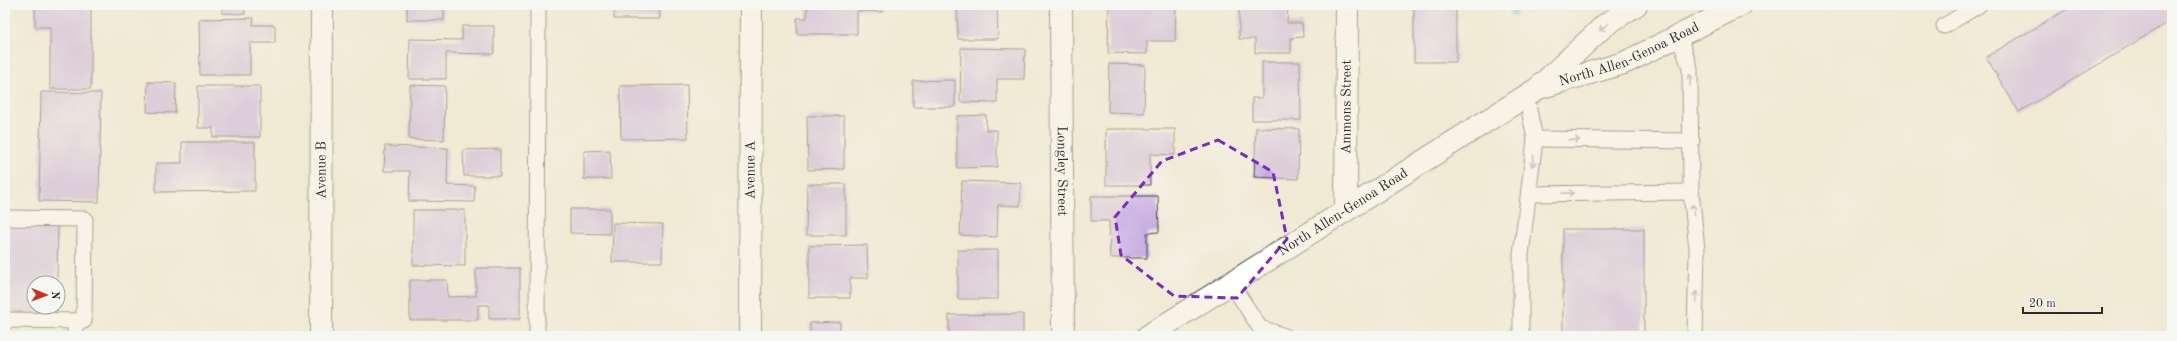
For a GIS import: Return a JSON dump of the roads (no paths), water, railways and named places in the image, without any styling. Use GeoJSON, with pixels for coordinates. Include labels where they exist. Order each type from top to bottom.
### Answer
{"type":"FeatureCollection","features":[{"type":"Feature","properties":{"kind":"street","name":"Avenue B"},"geometry":{"type":"LineString","coordinates":[[321,336],[322,5]]}},
{"type":"Feature","properties":{"kind":"street","name":"Avenue A"},"geometry":{"type":"LineString","coordinates":[[750,5],[750,336]]}},
{"type":"Feature","properties":{"kind":"street","name":"Longley Street"},"geometry":{"type":"LineString","coordinates":[[1061,5],[1063,336]]}},
{"type":"Feature","properties":{"kind":"street","name":"Ammons Street"},"geometry":{"type":"LineString","coordinates":[[1346,210],[1347,5]]}},
{"type":"Feature","properties":{"kind":"street","name":"North Allen-Genoa Road"},"geometry":{"type":"LineString","coordinates":[[1148,336],[1532,92],[1605,26],[1636,5]]}},
{"type":"Feature","properties":{"kind":"street","name":"North Allen-Genoa Road"},"geometry":{"type":"LineString","coordinates":[[1532,92],[1624,63],[1741,5]]}},
{"type":"Feature","properties":{"kind":"lane"},"geometry":{"type":"LineString","coordinates":[[537,336],[538,5]]}},
{"type":"Feature","properties":{"kind":"lane"},"geometry":{"type":"LineString","coordinates":[[1944,26],[1979,5]]}},
{"type":"Feature","properties":{"kind":"lane"},"geometry":{"type":"LineString","coordinates":[[1678,36],[1690,68],[1692,141],[1691,192],[1697,249],[1695,336]]}},
{"type":"Feature","properties":{"kind":"lane"},"geometry":{"type":"LineString","coordinates":[[1521,336],[1521,255],[1535,139],[1532,92]]}},
{"type":"Feature","properties":{"kind":"lane"},"geometry":{"type":"LineString","coordinates":[[1535,139],[1692,141]]}},
{"type":"Feature","properties":{"kind":"lane"},"geometry":{"type":"LineString","coordinates":[[1529,194],[1691,192]]}},
{"type":"Feature","properties":{"kind":"lane"},"geometry":{"type":"LineString","coordinates":[[5,218],[85,219],[84,321],[5,320]]}},
{"type":"Feature","properties":{"kind":"lane"},"geometry":{"type":"LineString","coordinates":[[1231,283],[1260,328],[1285,336]]}},
{"type":"Feature","properties":{"kind":"lane"},"geometry":{"type":"LineString","coordinates":[[75,320],[75,336]]}},
{"type":"Feature","properties":{"kind":"waterway"},"geometry":{"type":"LineString","coordinates":[[1513,5],[1513,12]]}}]}
